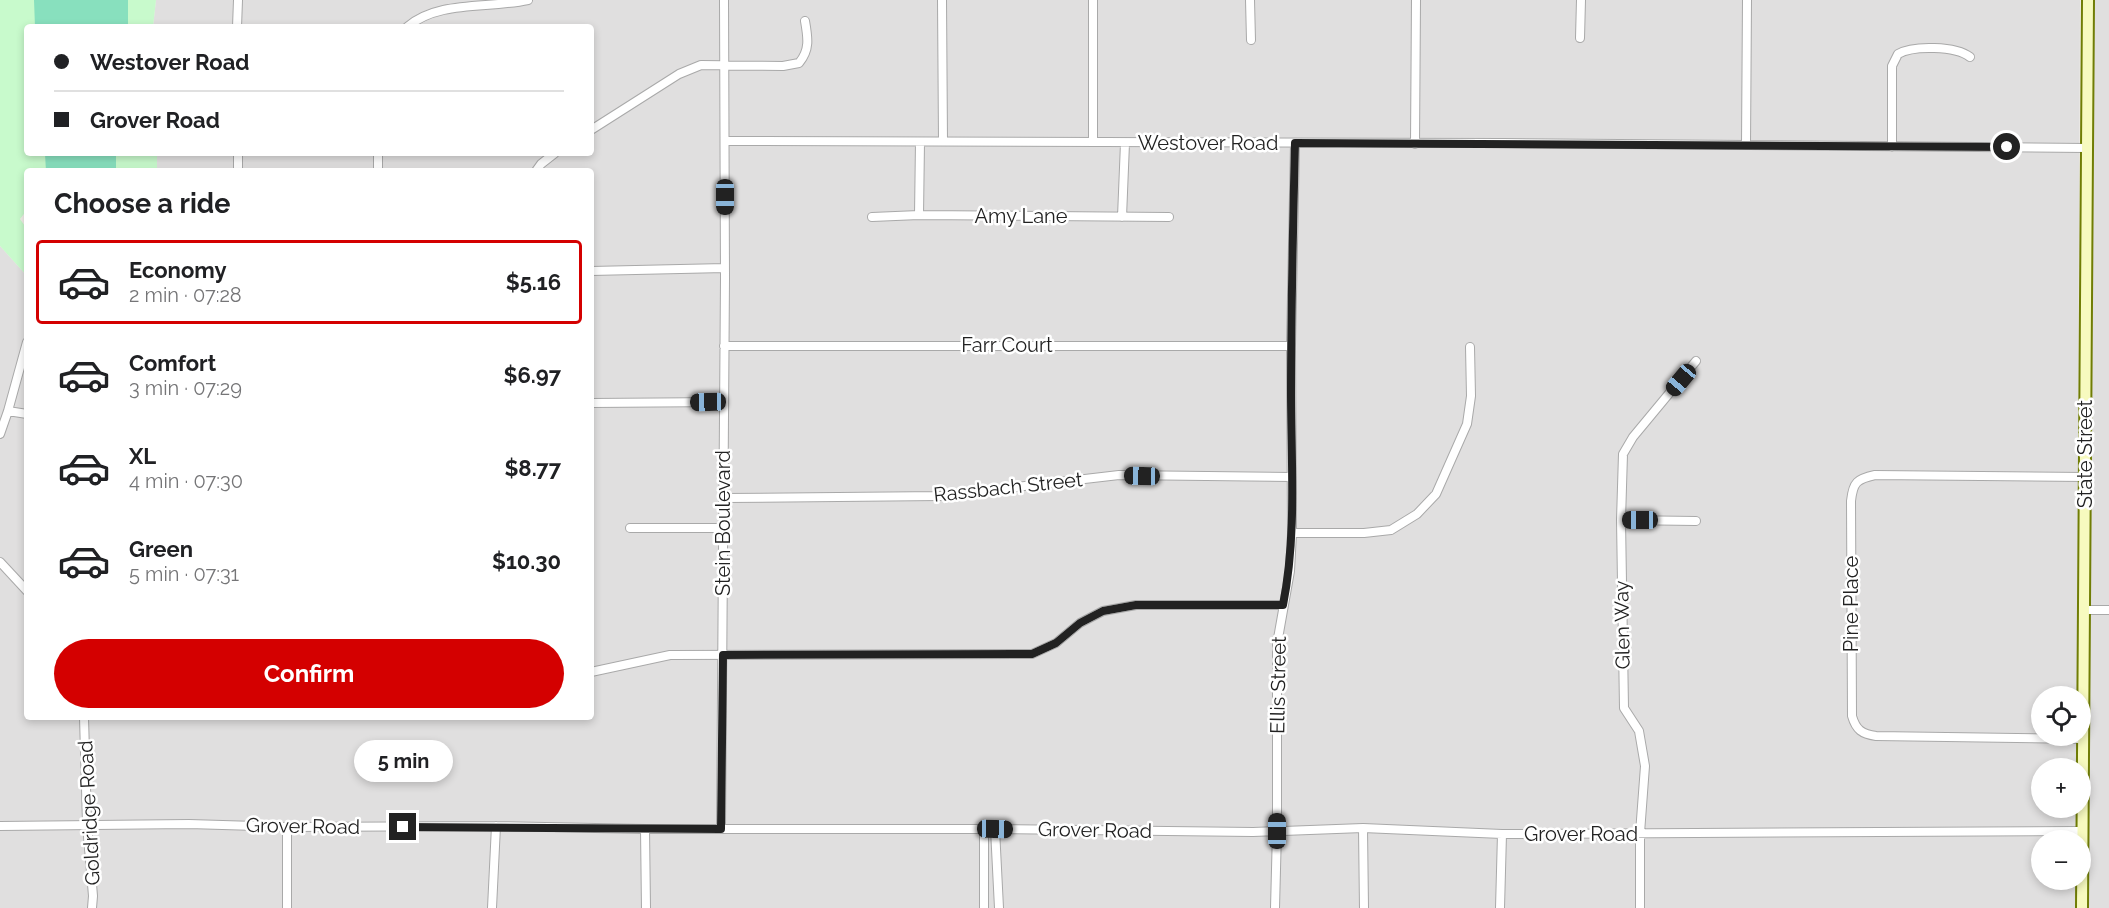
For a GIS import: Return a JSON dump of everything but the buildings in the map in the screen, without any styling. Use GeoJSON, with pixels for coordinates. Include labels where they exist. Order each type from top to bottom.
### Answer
{"type":"FeatureCollection","features":[{"type":"Feature","properties":{"kind":"main road","name":"State Street"},"geometry":{"type":"LineString","coordinates":[[2083,686],[2088,0]]}},
{"type":"Feature","properties":{"kind":"main road","name":"State Street"},"geometry":{"type":"LineString","coordinates":[[2082,830],[2083,746]]}},
{"type":"Feature","properties":{"kind":"main road","name":"State Street"},"geometry":{"type":"LineString","coordinates":[[2082,890],[2082,908]]}},
{"type":"Feature","properties":{"kind":"street"},"geometry":{"type":"LineString","coordinates":[[237,24],[238,0]]}},
{"type":"Feature","properties":{"kind":"street"},"geometry":{"type":"LineString","coordinates":[[410,24],[419,16],[442,7],[462,3],[488,4],[528,0]]}},
{"type":"Feature","properties":{"kind":"street","name":"Stein Boulevard"},"geometry":{"type":"LineString","coordinates":[[721,829],[725,268],[724,0]]}},
{"type":"Feature","properties":{"kind":"street"},"geometry":{"type":"LineString","coordinates":[[942,0],[943,141]]}},
{"type":"Feature","properties":{"kind":"street"},"geometry":{"type":"LineString","coordinates":[[1093,0],[1093,142]]}},
{"type":"Feature","properties":{"kind":"street"},"geometry":{"type":"LineString","coordinates":[[1250,0],[1251,40]]}},
{"type":"Feature","properties":{"kind":"street"},"geometry":{"type":"LineString","coordinates":[[1414,144],[1416,0]]}},
{"type":"Feature","properties":{"kind":"street"},"geometry":{"type":"LineString","coordinates":[[1580,38],[1581,0]]}},
{"type":"Feature","properties":{"kind":"street"},"geometry":{"type":"LineString","coordinates":[[1746,145],[1747,0]]}},
{"type":"Feature","properties":{"kind":"street"},"geometry":{"type":"LineString","coordinates":[[594,128],[679,74],[701,65],[783,66],[799,63],[806,55],[808,42],[805,21]]}},
{"type":"Feature","properties":{"kind":"street"},"geometry":{"type":"LineString","coordinates":[[1892,147],[1892,66],[1898,54],[1911,49],[1954,50],[1970,57]]}},
{"type":"Feature","properties":{"kind":"street","name":"Westover Road"},"geometry":{"type":"LineString","coordinates":[[725,141],[2087,148]]}},
{"type":"Feature","properties":{"kind":"street"},"geometry":{"type":"LineString","coordinates":[[919,215],[920,142]]}},
{"type":"Feature","properties":{"kind":"street"},"geometry":{"type":"LineString","coordinates":[[1122,217],[1125,142]]}},
{"type":"Feature","properties":{"kind":"street","name":"Ellis Street"},"geometry":{"type":"LineString","coordinates":[[1275,908],[1276,644],[1290,572],[1292,533],[1291,346],[1295,143]]}},
{"type":"Feature","properties":{"kind":"street"},"geometry":{"type":"LineString","coordinates":[[538,168],[551,156]]}},
{"type":"Feature","properties":{"kind":"street","name":"Amy Lane"},"geometry":{"type":"LineString","coordinates":[[872,217],[919,215],[1169,218]]}},
{"type":"Feature","properties":{"kind":"street"},"geometry":{"type":"LineString","coordinates":[[594,271],[725,268]]}},
{"type":"Feature","properties":{"kind":"street","name":"Farr Court"},"geometry":{"type":"LineString","coordinates":[[724,346],[1291,346]]}},
{"type":"Feature","properties":{"kind":"street"},"geometry":{"type":"LineString","coordinates":[[1292,533],[1364,533],[1391,530],[1417,514],[1436,494],[1467,424],[1471,396],[1470,347]]}},
{"type":"Feature","properties":{"kind":"street"},"geometry":{"type":"LineString","coordinates":[[0,434],[24,353]]}},
{"type":"Feature","properties":{"kind":"street","name":"Glen Way"},"geometry":{"type":"LineString","coordinates":[[1640,908],[1640,833],[1645,766],[1639,731],[1624,708],[1621,520],[1623,454],[1634,437],[1696,362]]}},
{"type":"Feature","properties":{"kind":"street"},"geometry":{"type":"LineString","coordinates":[[594,403],[724,402]]}},
{"type":"Feature","properties":{"kind":"street"},"geometry":{"type":"LineString","coordinates":[[8,411],[24,414]]}},
{"type":"Feature","properties":{"kind":"street","name":"Rassbach Street"},"geometry":{"type":"LineString","coordinates":[[724,498],[940,496],[1119,475],[1291,477]]}},
{"type":"Feature","properties":{"kind":"street","name":"Pine Place"},"geometry":{"type":"LineString","coordinates":[[2031,738],[1876,736],[1863,734],[1855,726],[1852,716],[1852,488],[1861,478],[1875,475],[2085,477]]}},
{"type":"Feature","properties":{"kind":"street"},"geometry":{"type":"LineString","coordinates":[[1621,520],[1696,521]]}},
{"type":"Feature","properties":{"kind":"street"},"geometry":{"type":"LineString","coordinates":[[630,528],[724,528]]}},
{"type":"Feature","properties":{"kind":"street"},"geometry":{"type":"LineString","coordinates":[[0,562],[24,588]]}},
{"type":"Feature","properties":{"kind":"street"},"geometry":{"type":"LineString","coordinates":[[594,671],[670,655],[1032,654],[1056,643],[1080,623],[1103,611],[1136,605],[1283,605]]}},
{"type":"Feature","properties":{"kind":"street"},"geometry":{"type":"LineString","coordinates":[[2084,610],[2109,610]]}},
{"type":"Feature","properties":{"kind":"street","name":"Goldridge Road"},"geometry":{"type":"LineString","coordinates":[[84,720],[92,908]]}},
{"type":"Feature","properties":{"kind":"street","name":"Grover Road"},"geometry":{"type":"LineString","coordinates":[[0,826],[189,824],[287,827],[496,826],[645,829],[1277,831],[1363,828],[1502,834],[2031,831]]}},
{"type":"Feature","properties":{"kind":"street"},"geometry":{"type":"LineString","coordinates":[[492,908],[496,826]]}},
{"type":"Feature","properties":{"kind":"street"},"geometry":{"type":"LineString","coordinates":[[287,827],[287,908]]}},
{"type":"Feature","properties":{"kind":"street"},"geometry":{"type":"LineString","coordinates":[[1363,828],[1364,908]]}},
{"type":"Feature","properties":{"kind":"street"},"geometry":{"type":"LineString","coordinates":[[645,829],[645,908]]}},
{"type":"Feature","properties":{"kind":"street"},"geometry":{"type":"LineString","coordinates":[[984,829],[984,908]]}},
{"type":"Feature","properties":{"kind":"street"},"geometry":{"type":"LineString","coordinates":[[995,829],[999,908]]}},
{"type":"Feature","properties":{"kind":"street"},"geometry":{"type":"LineString","coordinates":[[1500,908],[1502,834]]}},
{"type":"Feature","properties":{"kind":"shaded area"},"geometry":{"type":"Polygon","coordinates":[[[156,0],[2080,0],[2077,686],[2031,686],[2031,746],[2077,746],[2077,758],[2031,758],[2031,818],[2077,818],[2077,830],[2031,830],[2031,890],[2077,890],[2076,908],[0,908],[0,246],[24,273],[24,720],[594,720],[594,168],[157,168],[157,156],[594,156],[594,24],[153,24],[156,0]]]}},
{"type":"Feature","properties":{"kind":"shaded area"},"geometry":{"type":"Polygon","coordinates":[[[2093,0],[2109,0],[2109,908],[2086,908],[2086,890],[2091,890],[2091,830],[2087,830],[2087,818],[2091,818],[2091,758],[2087,758],[2087,746],[2091,746],[2091,686],[2088,686],[2093,0]]]}},
{"type":"Feature","properties":{"kind":"green space"},"geometry":{"type":"Polygon","coordinates":[[[0,0],[156,0],[153,24],[24,24],[24,156],[157,156],[157,168],[24,168],[24,214],[20,219],[24,225],[24,273],[0,246],[0,0]]]}},
{"type":"Feature","properties":{"kind":"green space"},"geometry":{"type":"Polygon","coordinates":[[[34,0],[128,0],[128,24],[35,24],[34,0]]]}},
{"type":"Feature","properties":{"kind":"green space"},"geometry":{"type":"Polygon","coordinates":[[[45,156],[116,156],[116,168],[46,168],[45,156]]]}},
{"type":"Feature","properties":{"kind":"route"},"geometry":{"type":"LineString","coordinates":[[403,827],[721,829],[723,655],[1032,654],[1056,643],[1080,623],[1103,611],[1136,605],[1283,605],[1290,572],[1292,533],[1291,346],[1295,143],[2007,147]]}}]}
